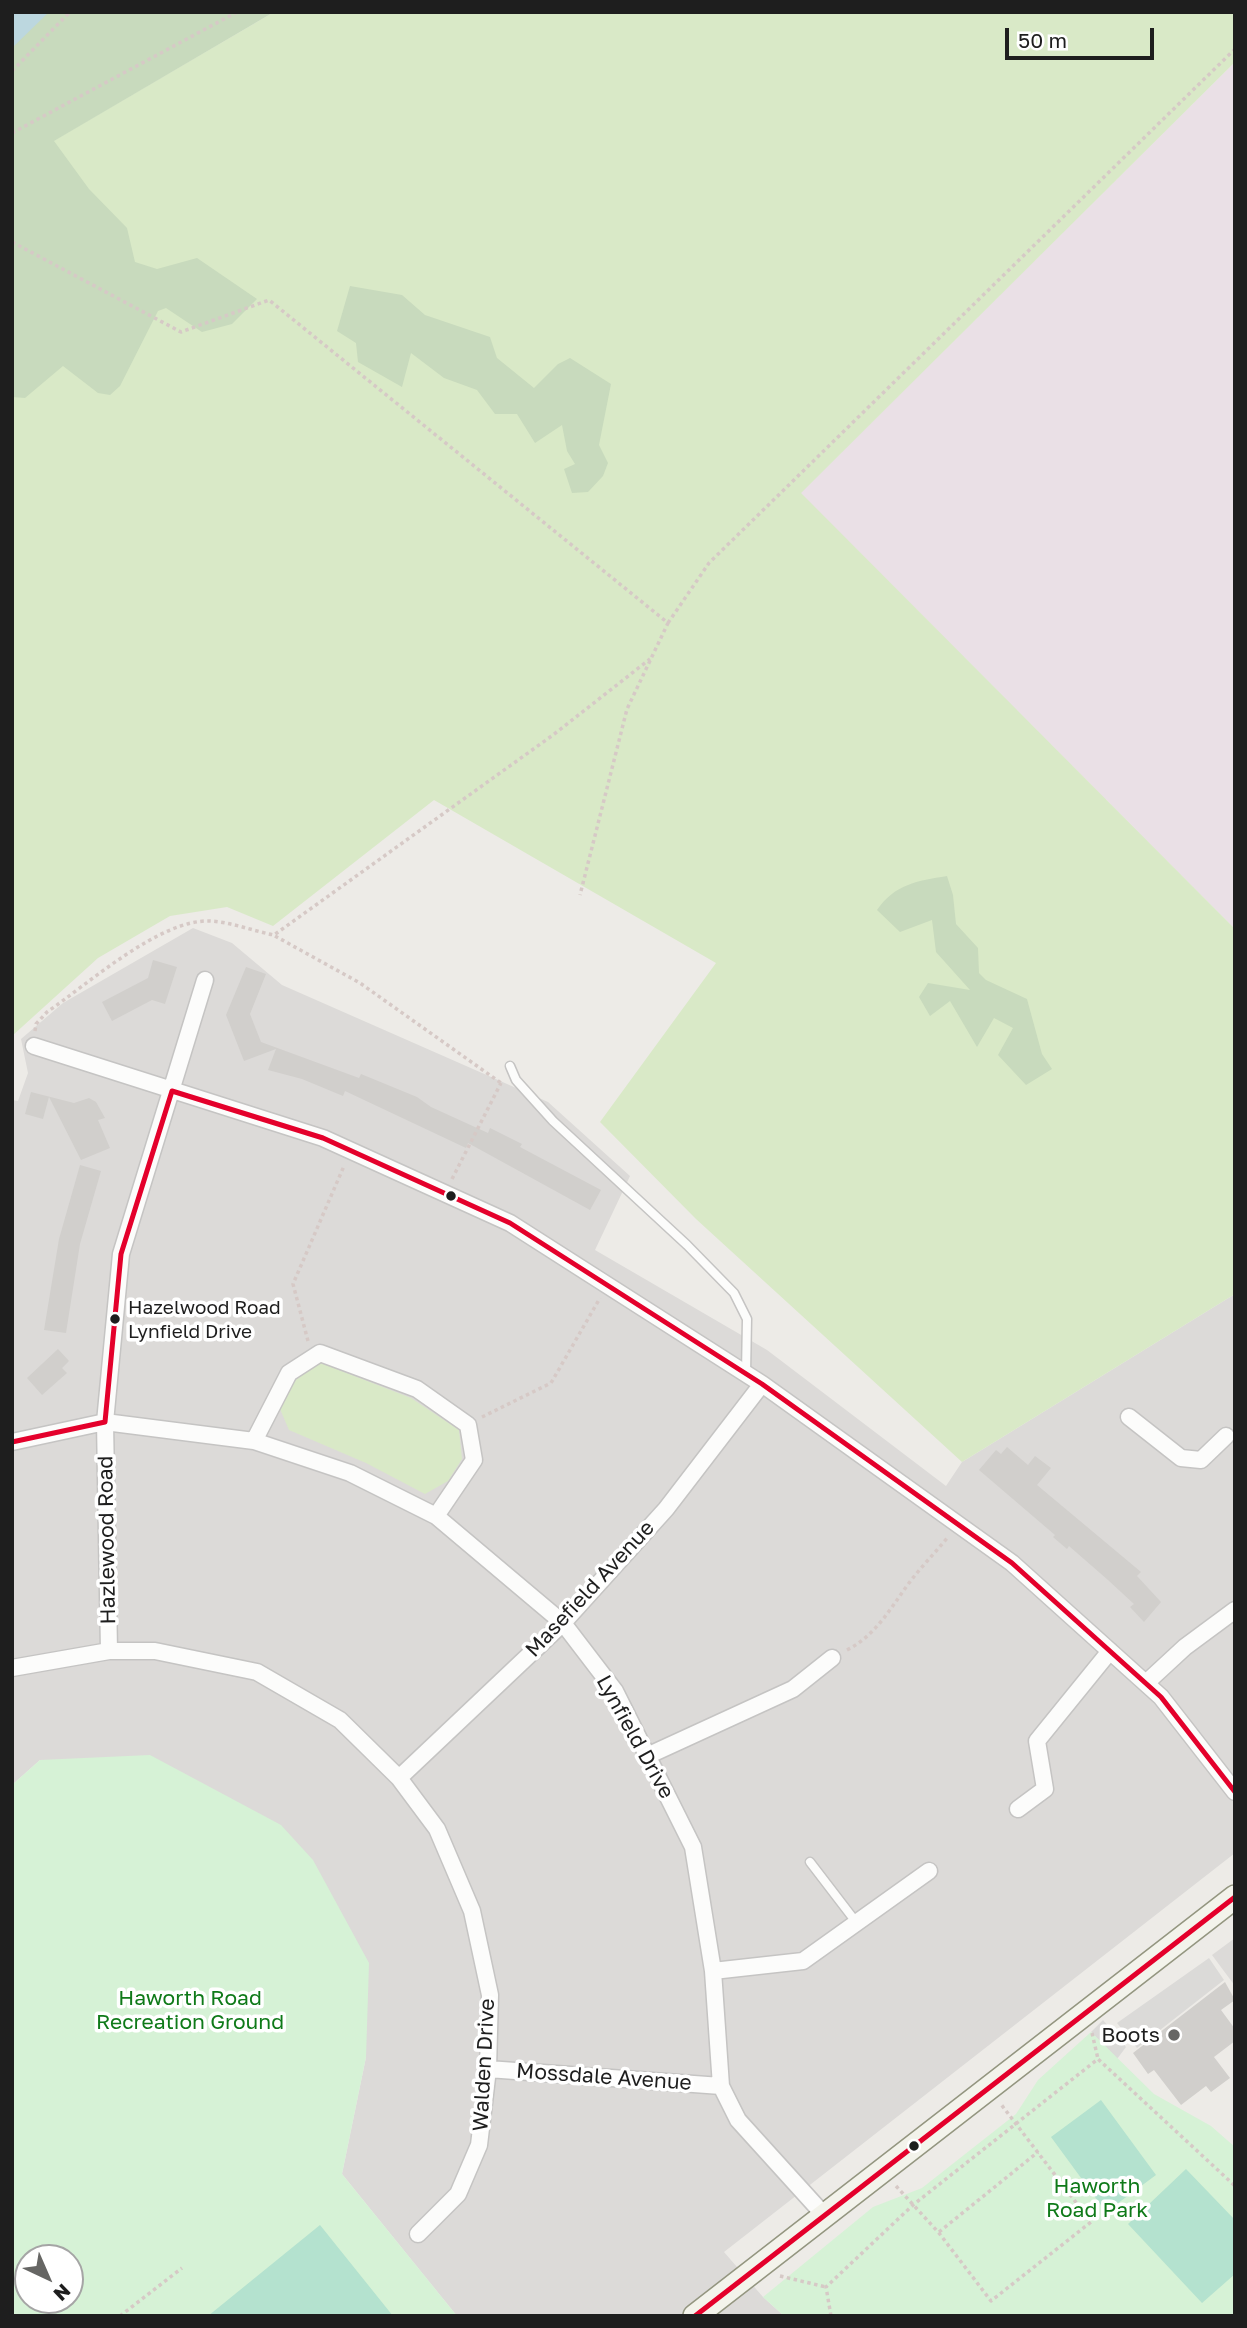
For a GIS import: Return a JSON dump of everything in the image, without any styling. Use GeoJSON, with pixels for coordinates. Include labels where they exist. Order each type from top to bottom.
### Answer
{"type":"FeatureCollection","features":[{"type":"Feature","properties":{"kind":"main road"},"geometry":{"type":"LineString","coordinates":[[695,2316],[1235,1897]]}},
{"type":"Feature","properties":{"kind":"street","name":"Hazlewood Road"},"geometry":{"type":"LineString","coordinates":[[108,1650],[105,1422],[121,1254],[205,980]]}},
{"type":"Feature","properties":{"kind":"street"},"geometry":{"type":"LineString","coordinates":[[34,1046],[323,1138],[510,1223],[762,1384],[1012,1563],[1161,1697],[1235,1792]]}},
{"type":"Feature","properties":{"kind":"street"},"geometry":{"type":"LineString","coordinates":[[254,1441],[289,1373],[320,1353],[417,1389],[468,1425],[474,1460],[436,1516]]}},
{"type":"Feature","properties":{"kind":"street","name":"Masefield Avenue"},"geometry":{"type":"LineString","coordinates":[[399,1778],[562,1623],[666,1509],[762,1384]]}},
{"type":"Feature","properties":{"kind":"street"},"geometry":{"type":"LineString","coordinates":[[1129,1417],[1181,1458],[1201,1460],[1232,1435]]}},
{"type":"Feature","properties":{"kind":"street","name":"Lynfield Drive"},"geometry":{"type":"LineString","coordinates":[[12,1442],[105,1422],[254,1441],[350,1473],[436,1516],[562,1623],[615,1691],[693,1847],[713,1971],[721,2086],[738,2120],[825,2217]]}},
{"type":"Feature","properties":{"kind":"street"},"geometry":{"type":"LineString","coordinates":[[1146,1683],[1194,1639],[1235,1610]]}},
{"type":"Feature","properties":{"kind":"street","name":"Walden Drive"},"geometry":{"type":"LineString","coordinates":[[12,1668],[108,1650],[155,1651],[257,1672],[340,1720],[399,1778],[438,1829],[472,1911],[490,1995],[488,2069],[479,2146],[458,2194],[418,2234]]}},
{"type":"Feature","properties":{"kind":"street"},"geometry":{"type":"LineString","coordinates":[[1018,1809],[1045,1789],[1037,1741],[1110,1651]]}},
{"type":"Feature","properties":{"kind":"street"},"geometry":{"type":"LineString","coordinates":[[647,1756],[793,1689],[832,1658]]}},
{"type":"Feature","properties":{"kind":"street"},"geometry":{"type":"LineString","coordinates":[[713,1971],[803,1961],[929,1871]]}},
{"type":"Feature","properties":{"kind":"street","name":"Mossdale Avenue"},"geometry":{"type":"LineString","coordinates":[[488,2069],[721,2086]]}},
{"type":"Feature","properties":{"kind":"lane"},"geometry":{"type":"LineString","coordinates":[[510,1066],[516,1080],[553,1121],[687,1245],[734,1293],[747,1320],[746,1374]]}},
{"type":"Feature","properties":{"kind":"lane"},"geometry":{"type":"LineString","coordinates":[[810,1862],[856,1922]]}},
{"type":"Feature","properties":{"kind":"path"},"geometry":{"type":"LineString","coordinates":[[12,71],[70,12]]}},
{"type":"Feature","properties":{"kind":"path"},"geometry":{"type":"LineString","coordinates":[[12,133],[237,12]]}},
{"type":"Feature","properties":{"kind":"path"},"geometry":{"type":"LineString","coordinates":[[580,895],[627,709],[668,623],[709,563],[1235,49]]}},
{"type":"Feature","properties":{"kind":"path"},"geometry":{"type":"LineString","coordinates":[[12,242],[181,332],[269,300],[668,623]]}},
{"type":"Feature","properties":{"kind":"path"},"geometry":{"type":"LineString","coordinates":[[274,935],[553,735],[652,658]]}},
{"type":"Feature","properties":{"kind":"path"},"geometry":{"type":"LineString","coordinates":[[34,1046],[36,1024],[47,1012],[147,942],[185,925],[210,921],[274,935],[360,983],[501,1083]]}},
{"type":"Feature","properties":{"kind":"path"},"geometry":{"type":"LineString","coordinates":[[445,1194],[510,1066]]}},
{"type":"Feature","properties":{"kind":"path"},"geometry":{"type":"LineString","coordinates":[[313,1358],[293,1284],[350,1151]]}},
{"type":"Feature","properties":{"kind":"path"},"geometry":{"type":"LineString","coordinates":[[468,1425],[551,1382],[607,1285]]}},
{"type":"Feature","properties":{"kind":"path"},"geometry":{"type":"LineString","coordinates":[[832,1658],[859,1644],[891,1613],[909,1583],[958,1525]]}},
{"type":"Feature","properties":{"kind":"path"},"geometry":{"type":"LineString","coordinates":[[1091,2032],[1098,2059],[1235,2186]]}},
{"type":"Feature","properties":{"kind":"path"},"geometry":{"type":"LineString","coordinates":[[826,2287],[913,2205],[1098,2059]]}},
{"type":"Feature","properties":{"kind":"path"},"geometry":{"type":"LineString","coordinates":[[882,2171],[939,2233],[990,2301],[1091,2222],[988,2087]]}},
{"type":"Feature","properties":{"kind":"path"},"geometry":{"type":"LineString","coordinates":[[939,2233],[1038,2152]]}},
{"type":"Feature","properties":{"kind":"path"},"geometry":{"type":"LineString","coordinates":[[120,2316],[182,2268]]}},
{"type":"Feature","properties":{"kind":"path"},"geometry":{"type":"LineString","coordinates":[[755,2269],[826,2287]]}},
{"type":"Feature","properties":{"kind":"path"},"geometry":{"type":"LineString","coordinates":[[826,2287],[831,2316]]}},
{"type":"Feature","properties":{"kind":"shaded area"},"geometry":{"type":"Polygon","coordinates":[[[1235,62],[1235,929],[800,493],[1235,62]]]}},
{"type":"Feature","properties":{"kind":"shaded area"},"geometry":{"type":"Polygon","coordinates":[[[193,928],[232,943],[282,985],[548,1102],[630,1176],[595,1250],[767,1350],[946,1486],[962,1462],[1235,1294],[1235,1853],[724,2252],[763,2297],[784,2316],[457,2316],[342,2174],[366,2057],[40,1760],[12,1785],[12,1100],[18,1101],[28,1073],[21,1039],[63,1003],[193,928]]]}},
{"type":"Feature","properties":{"kind":"shaded area"},"geometry":{"type":"Polygon","coordinates":[[[1235,1938],[1235,1986],[1212,1955],[1235,1938]]]}},
{"type":"Feature","properties":{"kind":"shaded area"},"geometry":{"type":"Polygon","coordinates":[[[1209,1958],[1224,1980],[1137,2048],[1117,2023],[1209,1958]]]}},
{"type":"Feature","properties":{"kind":"shaded area"},"geometry":{"type":"Polygon","coordinates":[[[1103,2020],[1126,2047],[1117,2059],[1091,2032],[1103,2020]]]}},
{"type":"Feature","properties":{"kind":"green space"},"geometry":{"type":"Polygon","coordinates":[[[12,12],[274,12],[54,141],[89,189],[127,228],[135,262],[157,269],[197,258],[257,299],[232,324],[202,332],[166,308],[158,311],[120,386],[110,395],[98,393],[63,366],[25,398],[12,397],[12,12]]]}},
{"type":"Feature","properties":{"kind":"green space"},"geometry":{"type":"Polygon","coordinates":[[[274,12],[1235,12],[1235,62],[801,493],[1235,929],[1235,1294],[962,1462],[696,1219],[600,1122],[716,963],[434,800],[273,926],[227,907],[170,916],[98,958],[12,1036],[12,160],[53,141],[274,12]]]}},
{"type":"Feature","properties":{"kind":"green space"},"geometry":{"type":"Polygon","coordinates":[[[350,286],[402,295],[425,315],[490,337],[497,358],[534,388],[558,364],[570,358],[611,384],[599,445],[608,463],[603,476],[588,492],[572,493],[564,469],[575,464],[567,451],[562,425],[535,443],[517,414],[495,414],[477,390],[444,378],[411,353],[402,387],[358,362],[356,343],[337,331],[350,286]]]}},
{"type":"Feature","properties":{"kind":"green space"},"geometry":{"type":"Polygon","coordinates":[[[947,876],[953,895],[956,924],[978,948],[979,973],[986,980],[1027,999],[1042,1054],[1052,1069],[1026,1085],[998,1055],[1013,1028],[994,1018],[977,1047],[950,1001],[930,1016],[919,997],[928,983],[970,990],[936,952],[932,920],[900,932],[877,910],[899,889],[916,882],[947,876]]]}},
{"type":"Feature","properties":{"kind":"green space"},"geometry":{"type":"Polygon","coordinates":[[[321,1363],[411,1398],[459,1430],[462,1459],[448,1481],[425,1494],[366,1463],[289,1430],[280,1409],[296,1377],[321,1363]]]}},
{"type":"Feature","properties":{"kind":"green space","name":"Haworth Road Recreation Ground"},"geometry":{"type":"Polygon","coordinates":[[[150,1755],[281,1825],[313,1860],[369,1963],[366,2057],[342,2174],[457,2316],[12,2316],[12,1785],[40,1760],[150,1755]]]}},
{"type":"Feature","properties":{"kind":"green space","name":"Haworth Road Park"},"geometry":{"type":"Polygon","coordinates":[[[1091,2032],[1154,2094],[1211,2126],[1235,2147],[1235,2316],[784,2316],[763,2297],[873,2207],[922,2188],[1016,2114],[1038,2080],[1091,2032]]]}},
{"type":"Feature","properties":{"kind":"green space"},"geometry":{"type":"Polygon","coordinates":[[[1101,2100],[1156,2175],[1106,2212],[1051,2137],[1101,2100]]]}},
{"type":"Feature","properties":{"kind":"green space"},"geometry":{"type":"Polygon","coordinates":[[[1186,2169],[1235,2220],[1235,2274],[1202,2303],[1128,2224],[1186,2169]]]}},
{"type":"Feature","properties":{"kind":"green space"},"geometry":{"type":"Polygon","coordinates":[[[320,2225],[393,2316],[208,2316],[320,2225]]]}},
{"type":"Feature","properties":{"kind":"water"},"geometry":{"type":"Polygon","coordinates":[[[12,12],[49,12],[12,48],[12,12]]]}},
{"type":"Feature","properties":{"kind":"building"},"geometry":{"type":"Polygon","coordinates":[[[153,960],[177,967],[165,1004],[152,1000],[112,1021],[102,1002],[148,978],[153,960]]]}},
{"type":"Feature","properties":{"kind":"building"},"geometry":{"type":"Polygon","coordinates":[[[246,967],[266,974],[250,1014],[261,1042],[359,1078],[361,1074],[417,1097],[431,1107],[488,1133],[490,1128],[522,1144],[520,1147],[601,1190],[590,1210],[468,1143],[466,1148],[345,1091],[343,1096],[302,1079],[268,1070],[276,1049],[244,1061],[226,1015],[246,967]]]}},
{"type":"Feature","properties":{"kind":"building"},"geometry":{"type":"Polygon","coordinates":[[[31,1092],[74,1103],[89,1098],[96,1102],[105,1118],[98,1120],[110,1148],[81,1160],[49,1097],[43,1119],[25,1114],[31,1092]]]}},
{"type":"Feature","properties":{"kind":"building"},"geometry":{"type":"Polygon","coordinates":[[[80,1165],[101,1171],[80,1244],[66,1333],[44,1330],[59,1239],[80,1165]]]}},
{"type":"Feature","properties":{"kind":"building"},"geometry":{"type":"Polygon","coordinates":[[[58,1349],[69,1361],[62,1368],[67,1373],[42,1395],[27,1378],[58,1349]]]}},
{"type":"Feature","properties":{"kind":"building"},"geometry":{"type":"Polygon","coordinates":[[[1007,1447],[1028,1465],[1035,1456],[1051,1468],[1037,1485],[1141,1572],[1137,1576],[1161,1602],[1144,1622],[1130,1607],[1134,1604],[1108,1580],[1069,1546],[1067,1549],[1053,1537],[1055,1535],[979,1470],[996,1450],[1001,1454],[1007,1447]]]}},
{"type":"Feature","properties":{"kind":"building"},"geometry":{"type":"Polygon","coordinates":[[[1225,1982],[1235,2000],[1221,2010],[1235,2029],[1235,2041],[1214,2057],[1230,2078],[1211,2092],[1206,2086],[1181,2105],[1154,2070],[1148,2074],[1133,2053],[1225,1982]]]}},
{"type":"Feature","properties":{"kind":"transit line"},"geometry":{"type":"LineString","coordinates":[[12,1442],[105,1422],[121,1254],[172,1091],[323,1138],[510,1223],[762,1384],[1012,1563],[1161,1697],[1235,1792]]}},
{"type":"Feature","properties":{"kind":"transit line"},"geometry":{"type":"LineString","coordinates":[[695,2316],[1235,1897]]}},
{"type":"Feature","properties":{"kind":"place","name":"Hazelwood Road Lynfield Drive"},"geometry":{"type":"Point","coordinates":[115,1319]}},
{"type":"Feature","properties":{"kind":"place","name":"Boots"},"geometry":{"type":"Point","coordinates":[1174,2035]}}]}
